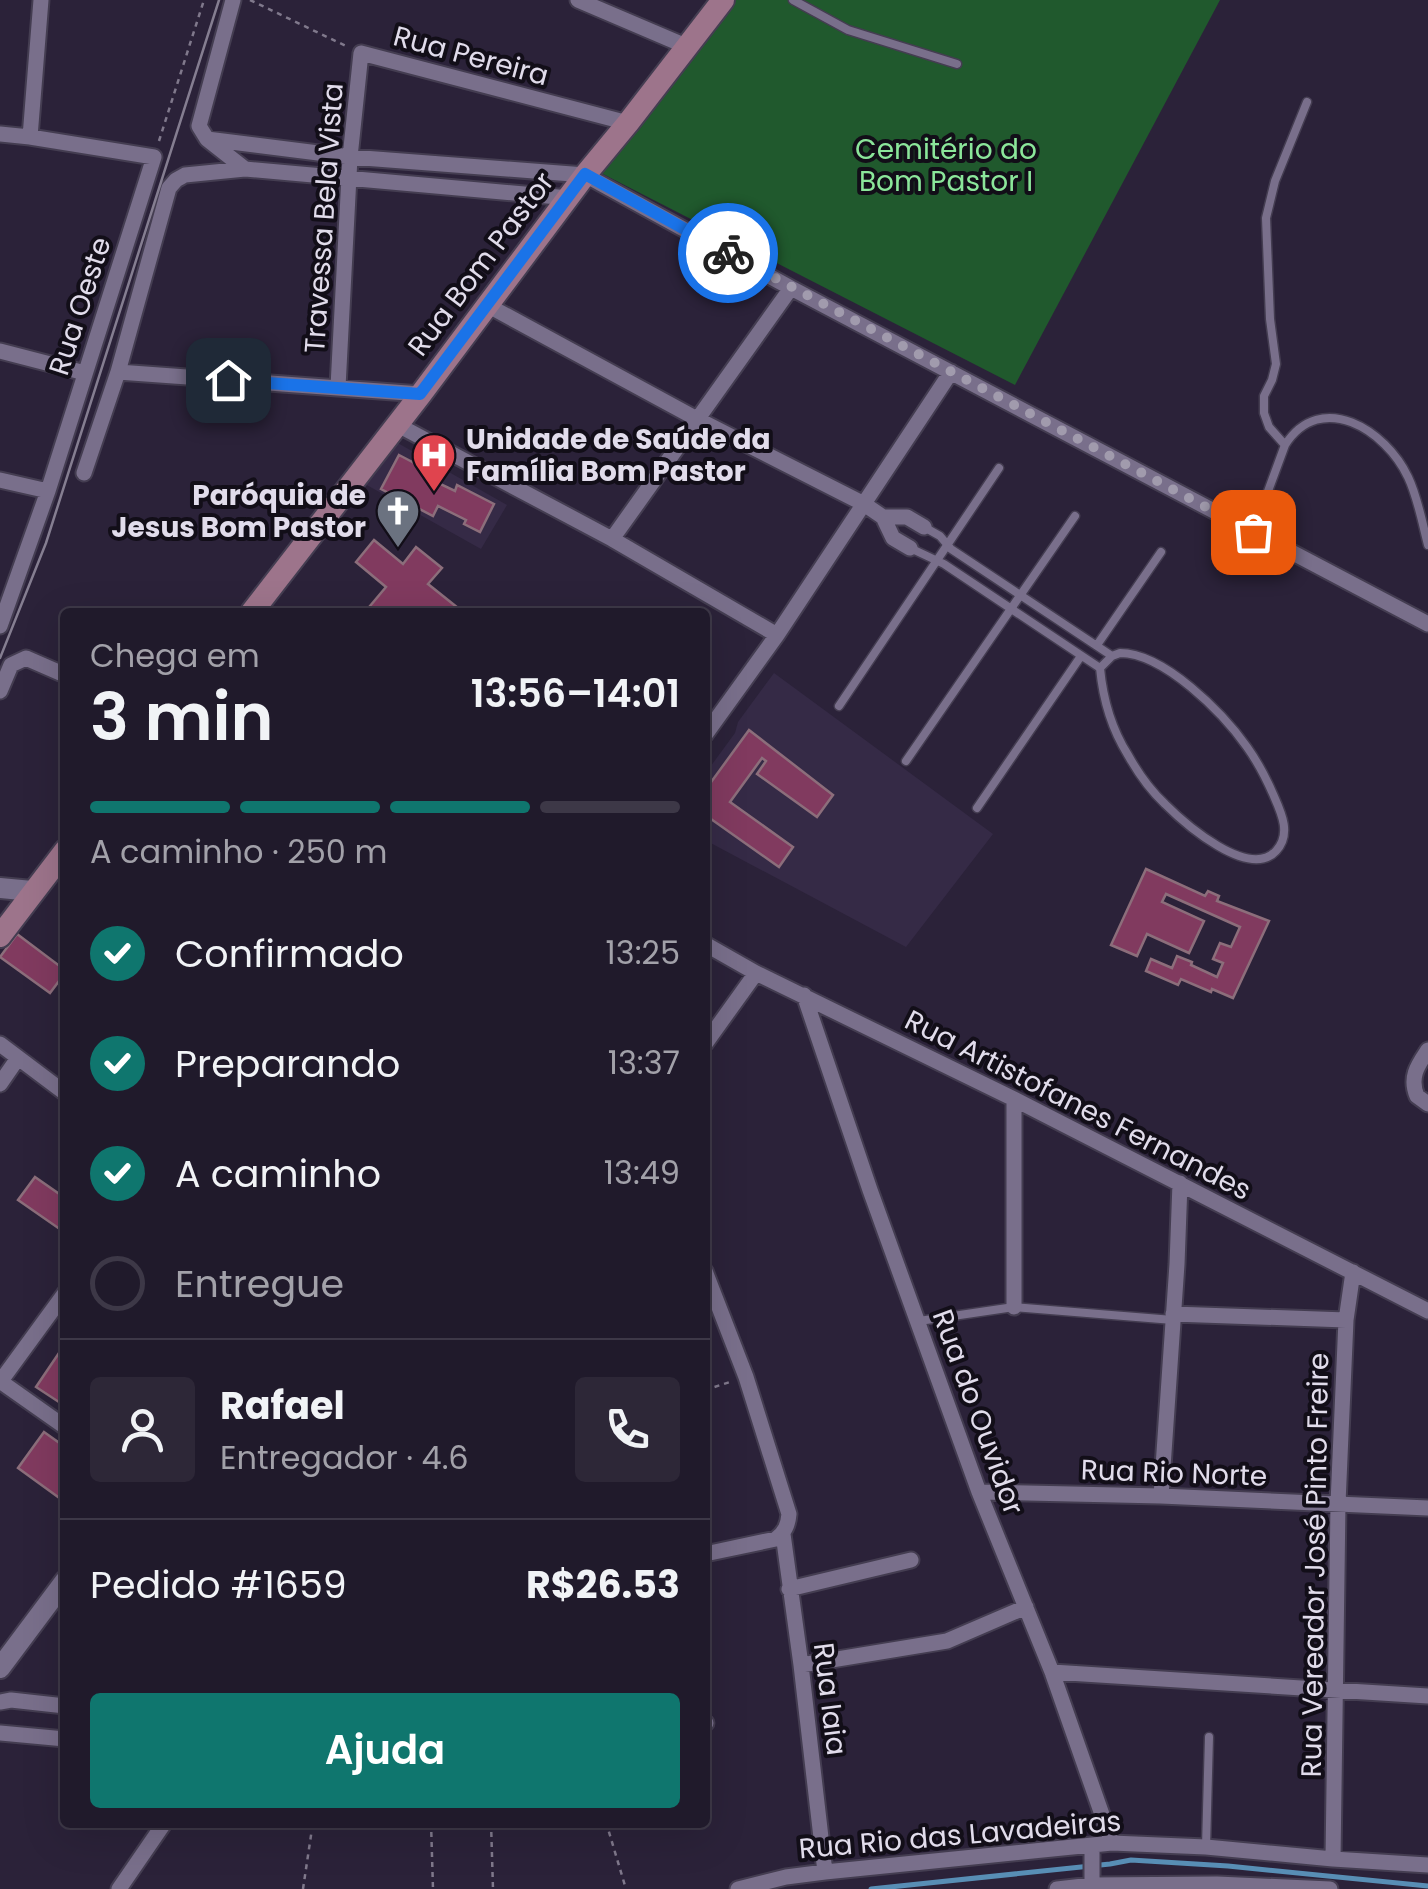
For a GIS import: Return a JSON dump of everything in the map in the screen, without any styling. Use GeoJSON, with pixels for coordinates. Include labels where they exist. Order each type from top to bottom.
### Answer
{"type":"FeatureCollection","features":[{"type":"Feature","properties":{"kind":"main road","name":"Rua Bom Pastor"},"geometry":{"type":"LineString","coordinates":[[255,608],[585,174],[723,0]]}},
{"type":"Feature","properties":{"kind":"main road"},"geometry":{"type":"LineString","coordinates":[[1,933],[60,858]]}},
{"type":"Feature","properties":{"kind":"street"},"geometry":{"type":"LineString","coordinates":[[30,137],[41,0]]}},
{"type":"Feature","properties":{"kind":"street"},"geometry":{"type":"LineString","coordinates":[[233,0],[199,126],[207,139],[245,169]]}},
{"type":"Feature","properties":{"kind":"street"},"geometry":{"type":"LineString","coordinates":[[578,0],[688,46]]}},
{"type":"Feature","properties":{"kind":"street","name":"Rua Pereira"},"geometry":{"type":"LineString","coordinates":[[361,53],[628,123]]}},
{"type":"Feature","properties":{"kind":"street","name":"Travessa Bela Vista"},"geometry":{"type":"LineString","coordinates":[[338,387],[350,157],[361,53]]}},
{"type":"Feature","properties":{"kind":"street"},"geometry":{"type":"LineString","coordinates":[[0,134],[154,157]]}},
{"type":"Feature","properties":{"kind":"street"},"geometry":{"type":"LineString","coordinates":[[207,139],[350,157],[585,174],[791,288],[1428,624]]}},
{"type":"Feature","properties":{"kind":"street","name":"Rua Oeste"},"geometry":{"type":"LineString","coordinates":[[2,615],[48,491],[154,157]]}},
{"type":"Feature","properties":{"kind":"street"},"geometry":{"type":"LineString","coordinates":[[84,473],[118,372],[169,188],[176,180],[185,175],[245,169],[569,198]]}},
{"type":"Feature","properties":{"kind":"street"},"geometry":{"type":"LineString","coordinates":[[612,538],[791,288]]}},
{"type":"Feature","properties":{"kind":"street"},"geometry":{"type":"LineString","coordinates":[[487,305],[697,420],[864,504],[883,518],[890,533],[910,548]]}},
{"type":"Feature","properties":{"kind":"street"},"geometry":{"type":"LineString","coordinates":[[0,351],[86,373]]}},
{"type":"Feature","properties":{"kind":"street"},"geometry":{"type":"LineString","coordinates":[[118,372],[420,394]]}},
{"type":"Feature","properties":{"kind":"street"},"geometry":{"type":"LineString","coordinates":[[710,728],[778,635],[950,372]]}},
{"type":"Feature","properties":{"kind":"street"},"geometry":{"type":"LineString","coordinates":[[396,424],[612,538],[778,635]]}},
{"type":"Feature","properties":{"kind":"street"},"geometry":{"type":"LineString","coordinates":[[0,480],[48,491]]}},
{"type":"Feature","properties":{"kind":"street"},"geometry":{"type":"LineString","coordinates":[[883,518],[907,517],[924,527]]}},
{"type":"Feature","properties":{"kind":"street"},"geometry":{"type":"LineString","coordinates":[[0,691],[11,665],[26,658],[60,673]]}},
{"type":"Feature","properties":{"kind":"street"},"geometry":{"type":"LineString","coordinates":[[0,888],[32,891]]}},
{"type":"Feature","properties":{"kind":"street","name":"Rua Artistofanes Fernandes"},"geometry":{"type":"LineString","coordinates":[[710,947],[1428,1311]]}},
{"type":"Feature","properties":{"kind":"street"},"geometry":{"type":"LineString","coordinates":[[710,1037],[756,973]]}},
{"type":"Feature","properties":{"kind":"street","name":"Rua do Ouvidor"},"geometry":{"type":"LineString","coordinates":[[804,995],[979,1492],[1052,1672],[1112,1843]]}},
{"type":"Feature","properties":{"kind":"street"},"geometry":{"type":"LineString","coordinates":[[0,1044],[60,1090]]}},
{"type":"Feature","properties":{"kind":"street"},"geometry":{"type":"LineString","coordinates":[[1428,1050],[1415,1070],[1413,1088],[1428,1104]]}},
{"type":"Feature","properties":{"kind":"street"},"geometry":{"type":"LineString","coordinates":[[0,1084],[18,1058]]}},
{"type":"Feature","properties":{"kind":"street"},"geometry":{"type":"LineString","coordinates":[[1014,1099],[1014,1308]]}},
{"type":"Feature","properties":{"kind":"street"},"geometry":{"type":"LineString","coordinates":[[1160,1496],[1180,1184]]}},
{"type":"Feature","properties":{"kind":"street","name":"Rua Vereador José Pinto Freire"},"geometry":{"type":"LineString","coordinates":[[1333,1859],[1338,1503],[1346,1320],[1352,1272]]}},
{"type":"Feature","properties":{"kind":"street","name":"Rua Iaia"},"geometry":{"type":"LineString","coordinates":[[710,1285],[746,1376],[788,1505],[785,1529],[790,1589],[825,1872]]}},
{"type":"Feature","properties":{"kind":"street"},"geometry":{"type":"LineString","coordinates":[[60,1300],[0,1381],[60,1423]]}},
{"type":"Feature","properties":{"kind":"street"},"geometry":{"type":"LineString","coordinates":[[1173,1317],[1346,1320]]}},
{"type":"Feature","properties":{"kind":"street","name":"Rua Rio Norte"},"geometry":{"type":"LineString","coordinates":[[979,1492],[1428,1508]]}},
{"type":"Feature","properties":{"kind":"street"},"geometry":{"type":"LineString","coordinates":[[710,1553],[776,1539],[785,1529]]}},
{"type":"Feature","properties":{"kind":"street"},"geometry":{"type":"LineString","coordinates":[[790,1589],[911,1560]]}},
{"type":"Feature","properties":{"kind":"street"},"geometry":{"type":"LineString","coordinates":[[2,1665],[60,1588]]}},
{"type":"Feature","properties":{"kind":"street"},"geometry":{"type":"LineString","coordinates":[[801,1666],[947,1641],[1026,1607]]}},
{"type":"Feature","properties":{"kind":"street"},"geometry":{"type":"LineString","coordinates":[[1052,1672],[1428,1696]]}},
{"type":"Feature","properties":{"kind":"street"},"geometry":{"type":"LineString","coordinates":[[0,1702],[60,1705]]}},
{"type":"Feature","properties":{"kind":"street"},"geometry":{"type":"LineString","coordinates":[[0,1733],[60,1739]]}},
{"type":"Feature","properties":{"kind":"street"},"geometry":{"type":"LineString","coordinates":[[119,1889],[161,1828]]}},
{"type":"Feature","properties":{"kind":"street","name":"Rua Rio das Lavadeiras"},"geometry":{"type":"LineString","coordinates":[[738,1889],[786,1876],[1112,1843],[1428,1865]]}},
{"type":"Feature","properties":{"kind":"street"},"geometry":{"type":"LineString","coordinates":[[1092,1848],[1092,1882]]}},
{"type":"Feature","properties":{"kind":"street"},"geometry":{"type":"LineString","coordinates":[[1058,1889],[1092,1882],[1330,1889]]}},
{"type":"Feature","properties":{"kind":"lane"},"geometry":{"type":"LineString","coordinates":[[793,0],[848,30],[958,64]]}},
{"type":"Feature","properties":{"kind":"lane"},"geometry":{"type":"LineString","coordinates":[[1284,445],[1269,427],[1264,413],[1264,396],[1276,364],[1266,218],[1275,180],[1307,102]]}},
{"type":"Feature","properties":{"kind":"lane"},"geometry":{"type":"LineString","coordinates":[[1253,532],[1284,445],[1304,424],[1335,418],[1350,421],[1395,454],[1408,477],[1428,545]]}},
{"type":"Feature","properties":{"kind":"lane"},"geometry":{"type":"LineString","coordinates":[[839,706],[999,468]]}},
{"type":"Feature","properties":{"kind":"lane"},"geometry":{"type":"LineString","coordinates":[[906,762],[1075,516]]}},
{"type":"Feature","properties":{"kind":"lane"},"geometry":{"type":"LineString","coordinates":[[924,527],[1112,656]]}},
{"type":"Feature","properties":{"kind":"lane"},"geometry":{"type":"LineString","coordinates":[[910,548],[937,561],[1100,668],[1107,710],[1143,780],[1189,826],[1242,858],[1259,860],[1273,854],[1280,846],[1284,823],[1266,779],[1229,724],[1204,698],[1156,663],[1131,653],[1112,656],[1100,668]]}},
{"type":"Feature","properties":{"kind":"lane"},"geometry":{"type":"LineString","coordinates":[[1097,645],[1161,552]]}},
{"type":"Feature","properties":{"kind":"lane"},"geometry":{"type":"LineString","coordinates":[[977,808],[1082,656]]}},
{"type":"Feature","properties":{"kind":"lane"},"geometry":{"type":"LineString","coordinates":[[918,1322],[1014,1308],[1173,1317]]}},
{"type":"Feature","properties":{"kind":"lane"},"geometry":{"type":"LineString","coordinates":[[1206,1847],[1209,1737]]}},
{"type":"Feature","properties":{"kind":"path"},"geometry":{"type":"LineString","coordinates":[[154,157],[204,0]]}},
{"type":"Feature","properties":{"kind":"path","name":"Rua Pereira"},"geometry":{"type":"LineString","coordinates":[[250,0],[361,53]]}},
{"type":"Feature","properties":{"kind":"path"},"geometry":{"type":"LineString","coordinates":[[710,1388],[746,1376]]}},
{"type":"Feature","properties":{"kind":"path"},"geometry":{"type":"LineString","coordinates":[[303,1889],[312,1828]]}},
{"type":"Feature","properties":{"kind":"path"},"geometry":{"type":"LineString","coordinates":[[431,1828],[432,1889]]}},
{"type":"Feature","properties":{"kind":"path"},"geometry":{"type":"LineString","coordinates":[[490,1828],[493,1889]]}},
{"type":"Feature","properties":{"kind":"path"},"geometry":{"type":"LineString","coordinates":[[608,1828],[626,1889]]}},
{"type":"Feature","properties":{"kind":"shaded area","name":"Unidade de Saúde da Família Bom Pastor"},"geometry":{"type":"Polygon","coordinates":[[[396,442],[507,505],[481,549],[365,484],[396,442]]]}},
{"type":"Feature","properties":{"kind":"shaded area"},"geometry":{"type":"Polygon","coordinates":[[[774,673],[993,834],[906,947],[710,843],[710,767],[735,733],[738,722],[774,673]]]}},
{"type":"Feature","properties":{"kind":"green space","name":"Cemitério do Bom Pastor I"},"geometry":{"type":"Polygon","coordinates":[[[732,0],[1220,0],[1015,385],[597,171],[732,0]]]}},
{"type":"Feature","properties":{"kind":"building"},"geometry":{"type":"Polygon","coordinates":[[[399,455],[439,476],[436,482],[455,491],[457,485],[494,504],[480,532],[438,506],[433,516],[381,489],[399,455]]]}},
{"type":"Feature","properties":{"kind":"building"},"geometry":{"type":"Polygon","coordinates":[[[374,540],[403,564],[416,547],[442,568],[428,584],[458,608],[368,608],[386,587],[356,562],[374,540]]]}},
{"type":"Feature","properties":{"kind":"building"},"geometry":{"type":"Polygon","coordinates":[[[749,730],[833,795],[817,817],[757,774],[766,761],[762,758],[730,802],[793,847],[779,867],[710,821],[710,784],[749,730]]]}},
{"type":"Feature","properties":{"kind":"building"},"geometry":{"type":"Polygon","coordinates":[[[1146,869],[1205,896],[1208,891],[1219,896],[1217,901],[1269,921],[1233,998],[1181,979],[1178,985],[1146,971],[1151,959],[1172,968],[1177,956],[1217,977],[1223,963],[1213,959],[1220,943],[1231,947],[1240,927],[1166,894],[1162,902],[1204,921],[1189,953],[1147,934],[1137,956],[1111,945],[1146,869]]]}},
{"type":"Feature","properties":{"kind":"building"},"geometry":{"type":"Polygon","coordinates":[[[17,934],[60,966],[60,980],[50,993],[0,957],[17,934]]]}},
{"type":"Feature","properties":{"kind":"building"},"geometry":{"type":"Polygon","coordinates":[[[35,1177],[60,1194],[60,1229],[18,1200],[35,1177]]]}},
{"type":"Feature","properties":{"kind":"building"},"geometry":{"type":"Polygon","coordinates":[[[60,1351],[60,1403],[36,1387],[60,1351]]]}},
{"type":"Feature","properties":{"kind":"building"},"geometry":{"type":"Polygon","coordinates":[[[44,1432],[60,1443],[60,1498],[18,1468],[44,1432]]]}},
{"type":"Feature","properties":{"kind":"waterway"},"geometry":{"type":"LineString","coordinates":[[871,1889],[1131,1860],[1428,1886]]}},
{"type":"Feature","properties":{"kind":"tram line"},"geometry":{"type":"LineString","coordinates":[[0,658],[46,543],[219,0]]}},
{"type":"Feature","properties":{"kind":"way so far"},"geometry":{"type":"LineString","coordinates":[[728,253],[1253,532]]}},
{"type":"Feature","properties":{"kind":"place","name":"Unidade de Saúde da Família Bom Pastor"},"geometry":{"type":"Point","coordinates":[434,493]}},
{"type":"Feature","properties":{"kind":"place","name":"Paróquia de Jesus Bom Pastor"},"geometry":{"type":"Point","coordinates":[398,549]}},
{"type":"Feature","properties":{"kind":"route"},"geometry":{"type":"LineString","coordinates":[[228,380],[420,394],[585,174],[728,253]]}}]}
